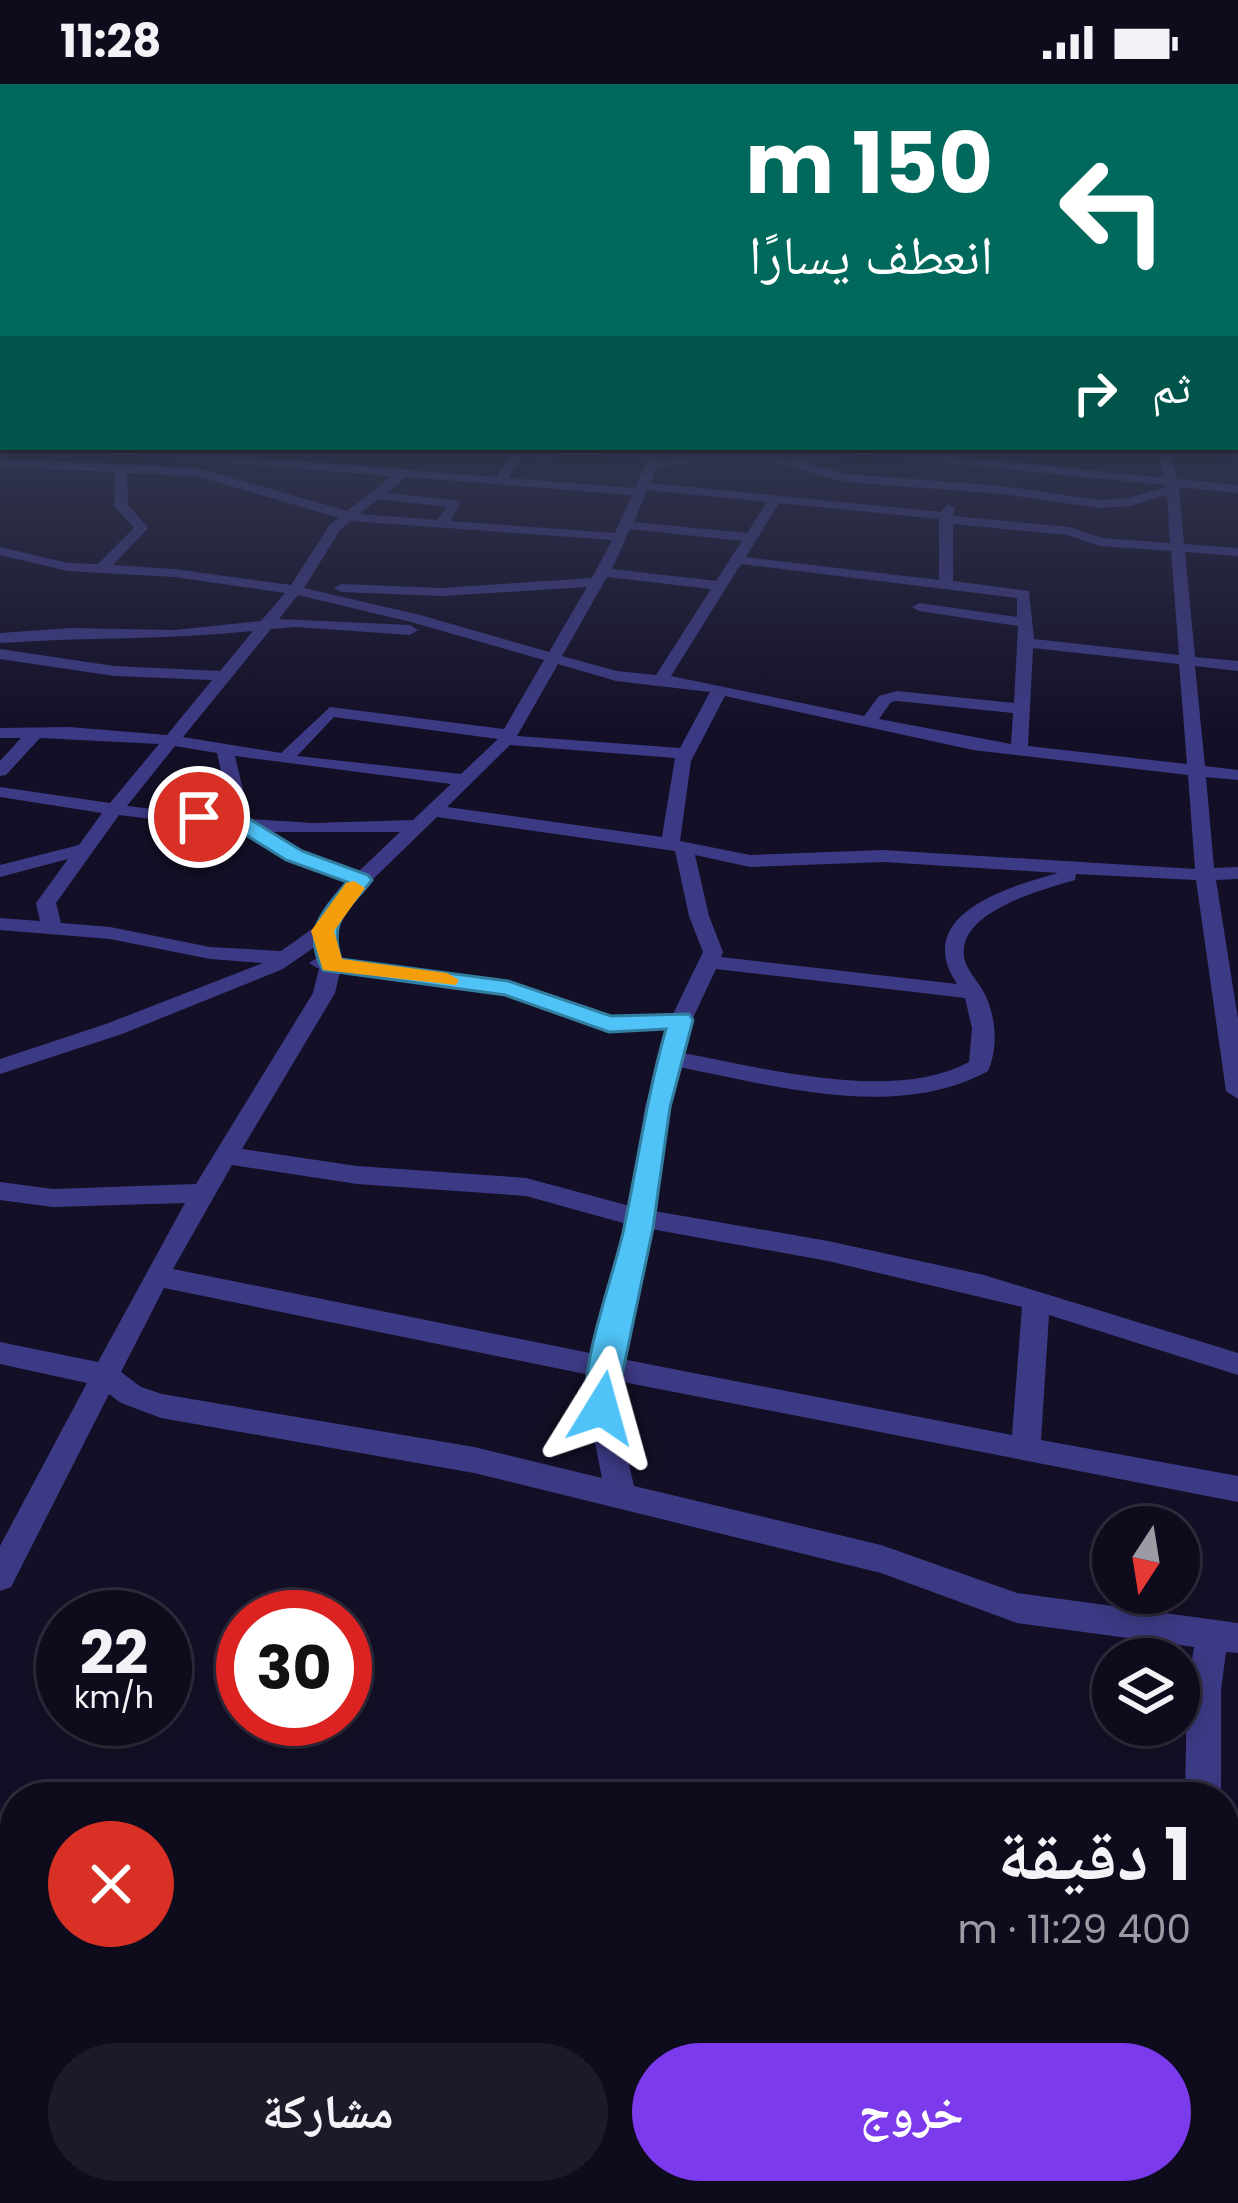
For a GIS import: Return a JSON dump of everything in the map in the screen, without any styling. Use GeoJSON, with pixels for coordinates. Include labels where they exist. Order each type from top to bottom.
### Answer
{"type":"FeatureCollection","features":[{"type":"Feature","properties":{"kind":"street"},"geometry":{"type":"LineString","coordinates":[[102,569],[136,533]]}},
{"type":"Feature","properties":{"kind":"street"},"geometry":{"type":"LineString","coordinates":[[52,928],[46,903],[84,849],[296,588],[334,533]]}},
{"type":"Feature","properties":{"kind":"street"},"geometry":{"type":"LineString","coordinates":[[0,1067],[114,1029],[287,958],[322,931],[361,880],[507,738],[622,533]]}},
{"type":"Feature","properties":{"kind":"street"},"geometry":{"type":"LineString","coordinates":[[658,533],[752,538]]}},
{"type":"Feature","properties":{"kind":"street"},"geometry":{"type":"LineString","coordinates":[[661,680],[755,533]]}},
{"type":"Feature","properties":{"kind":"street"},"geometry":{"type":"LineString","coordinates":[[946,582],[952,558],[948,533]]}},
{"type":"Feature","properties":{"kind":"street"},"geometry":{"type":"LineString","coordinates":[[1074,533],[1100,542],[1238,552]]}},
{"type":"Feature","properties":{"kind":"street"},"geometry":{"type":"LineString","coordinates":[[1174,533],[1205,874],[1238,1091]]}},
{"type":"Feature","properties":{"kind":"street"},"geometry":{"type":"LineString","coordinates":[[0,551],[50,564],[296,588],[442,592],[600,577],[720,586]]}},
{"type":"Feature","properties":{"kind":"street"},"geometry":{"type":"LineString","coordinates":[[739,560],[1021,592],[1026,643],[1019,752]]}},
{"type":"Feature","properties":{"kind":"street"},"geometry":{"type":"LineString","coordinates":[[296,588],[616,676],[720,689],[1019,752],[1238,776]]}},
{"type":"Feature","properties":{"kind":"street"},"geometry":{"type":"LineString","coordinates":[[920,607],[1026,623]]}},
{"type":"Feature","properties":{"kind":"street"},"geometry":{"type":"LineString","coordinates":[[0,638],[174,634],[266,623],[362,625],[486,640]]}},
{"type":"Feature","properties":{"kind":"street"},"geometry":{"type":"LineString","coordinates":[[1026,643],[1238,666]]}},
{"type":"Feature","properties":{"kind":"street"},"geometry":{"type":"LineString","coordinates":[[0,654],[114,671],[220,676]]}},
{"type":"Feature","properties":{"kind":"street"},"geometry":{"type":"LineString","coordinates":[[621,1496],[602,1408],[607,1364],[640,1219],[657,1107],[681,1020],[710,962],[712,944],[677,847],[684,754],[720,689]]}},
{"type":"Feature","properties":{"kind":"street"},"geometry":{"type":"LineString","coordinates":[[868,723],[885,699],[897,696],[1020,710]]}},
{"type":"Feature","properties":{"kind":"street"},"geometry":{"type":"LineString","coordinates":[[285,759],[330,712],[507,738],[684,754]]}},
{"type":"Feature","properties":{"kind":"street"},"geometry":{"type":"LineString","coordinates":[[0,734],[169,740],[467,780]]}},
{"type":"Feature","properties":{"kind":"street"},"geometry":{"type":"LineString","coordinates":[[0,771],[34,734]]}},
{"type":"Feature","properties":{"kind":"street"},"geometry":{"type":"LineString","coordinates":[[225,749],[241,822],[294,856],[361,880]]}},
{"type":"Feature","properties":{"kind":"street"},"geometry":{"type":"LineString","coordinates":[[0,792],[241,822],[343,830],[416,825]]}},
{"type":"Feature","properties":{"kind":"street"},"geometry":{"type":"LineString","coordinates":[[433,811],[770,862],[883,856],[1094,870],[1238,873]]}},
{"type":"Feature","properties":{"kind":"street"},"geometry":{"type":"LineString","coordinates":[[0,871],[84,849]]}},
{"type":"Feature","properties":{"kind":"street"},"geometry":{"type":"LineString","coordinates":[[670,1058],[845,1088],[958,1079],[980,1066],[984,1013],[953,956],[954,943],[967,924],[1004,896],[1094,870]]}},
{"type":"Feature","properties":{"kind":"street"},"geometry":{"type":"LineString","coordinates":[[0,924],[133,937],[209,953],[287,958],[508,988],[609,1024],[681,1020]]}},
{"type":"Feature","properties":{"kind":"street"},"geometry":{"type":"LineString","coordinates":[[0,1576],[156,1276],[324,993],[331,965],[322,931]]}},
{"type":"Feature","properties":{"kind":"street"},"geometry":{"type":"LineString","coordinates":[[710,962],[973,992]]}},
{"type":"Feature","properties":{"kind":"street"},"geometry":{"type":"LineString","coordinates":[[229,1156],[356,1175],[509,1184],[640,1219],[827,1251],[984,1285],[1238,1364]]}},
{"type":"Feature","properties":{"kind":"street"},"geometry":{"type":"LineString","coordinates":[[0,1191],[53,1198],[205,1192]]}},
{"type":"Feature","properties":{"kind":"street"},"geometry":{"type":"LineString","coordinates":[[156,1276],[1238,1490]]}},
{"type":"Feature","properties":{"kind":"street"},"geometry":{"type":"LineString","coordinates":[[1027,1450],[1036,1301]]}},
{"type":"Feature","properties":{"kind":"street"},"geometry":{"type":"LineString","coordinates":[[0,1353],[104,1375],[130,1395],[160,1406],[400,1445],[881,1559],[1017,1608],[1225,1636],[1204,1690],[1203,1782]]}},
{"type":"Feature","properties":{"kind":"slow traffic"},"geometry":{"type":"LineString","coordinates":[[354,888],[322,931],[331,965],[447,980]]}},
{"type":"Feature","properties":{"kind":"route"},"geometry":{"type":"LineString","coordinates":[[199,817],[241,822],[269,844],[361,880],[322,931],[331,965],[508,988],[609,1024],[681,1020],[657,1107],[639,1228],[604,1375],[602,1408]]}}]}
